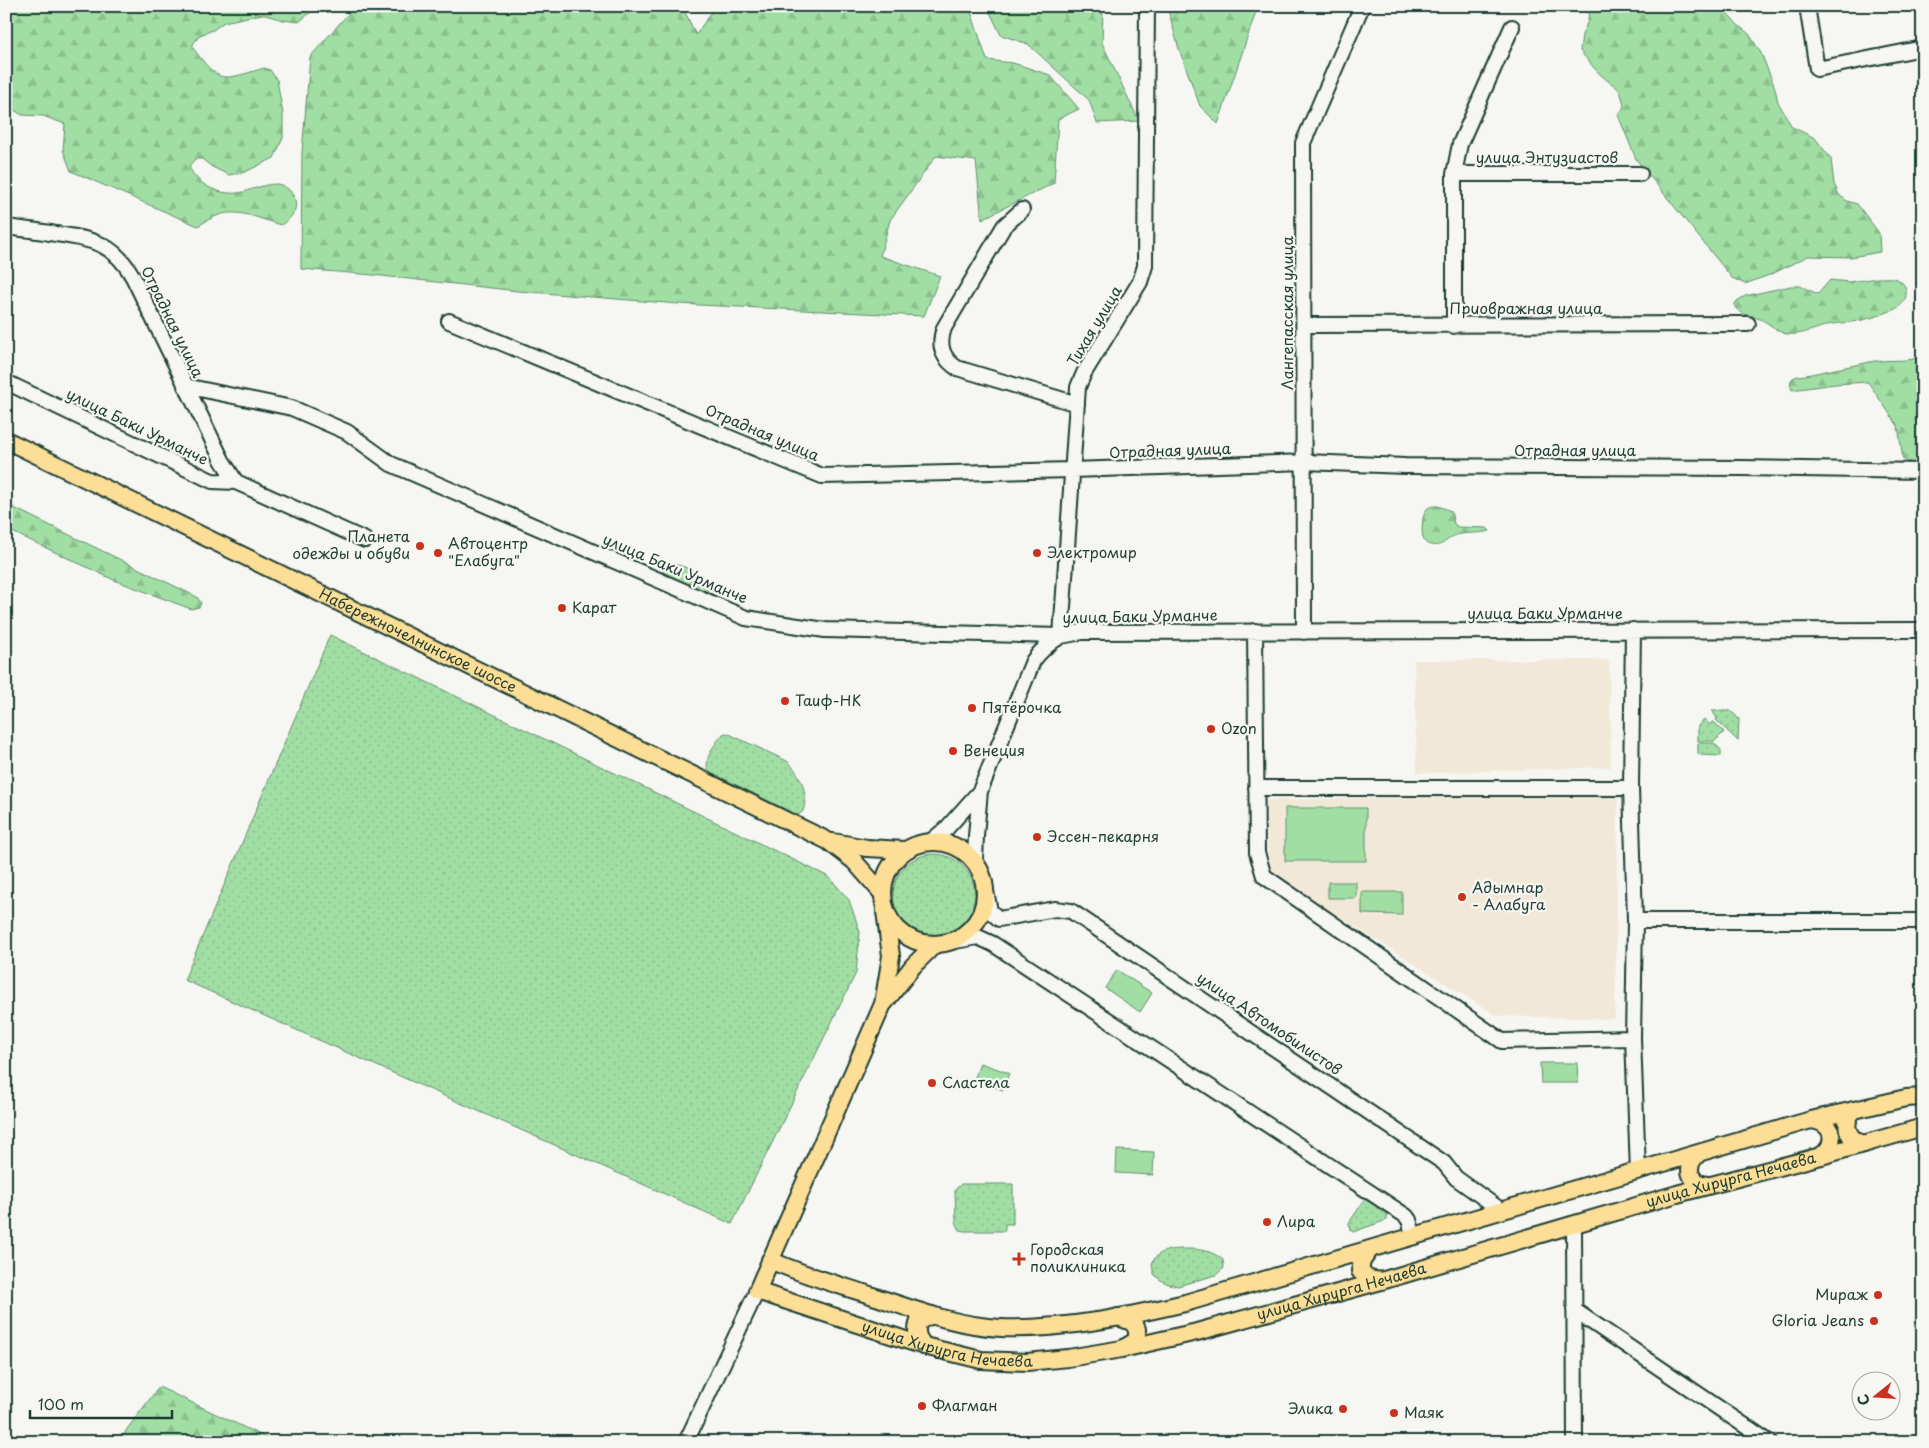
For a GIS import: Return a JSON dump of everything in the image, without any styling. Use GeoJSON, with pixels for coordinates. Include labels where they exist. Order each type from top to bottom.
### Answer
{"type":"FeatureCollection","features":[{"type":"Feature","properties":{"kind":"main road","name":"Набережночелнинское шоссе"},"geometry":{"type":"LineString","coordinates":[[6,440],[828,841],[854,861],[882,893]]}},
{"type":"Feature","properties":{"kind":"main road","name":"Набережночелнинское шоссе"},"geometry":{"type":"LineString","coordinates":[[828,841],[867,848],[905,850]]}},
{"type":"Feature","properties":{"kind":"main road"},"geometry":{"type":"LineString","coordinates":[[883,1004],[890,956],[882,893],[888,869],[905,850],[917,844],[943,842],[955,846],[966,853],[982,873],[986,897],[979,918],[973,927],[955,941],[934,945],[916,942],[900,932],[891,922],[885,911]]}},
{"type":"Feature","properties":{"kind":"main road"},"geometry":{"type":"LineString","coordinates":[[757,1291],[883,1004],[913,966],[934,945]]}},
{"type":"Feature","properties":{"kind":"main road","name":"улица Хирурга Нечаева"},"geometry":{"type":"LineString","coordinates":[[770,1260],[932,1315],[970,1324],[1001,1328],[1057,1326],[1118,1317],[1185,1303],[1369,1251],[1811,1120],[1906,1098],[1923,1097]]}},
{"type":"Feature","properties":{"kind":"main road"},"geometry":{"type":"LineString","coordinates":[[1854,1110],[1848,1119],[1848,1130],[1854,1140],[1864,1144]]}},
{"type":"Feature","properties":{"kind":"main road"},"geometry":{"type":"LineString","coordinates":[[1811,1120],[1826,1124],[1830,1130],[1831,1145],[1827,1152],[1821,1156]]}},
{"type":"Feature","properties":{"kind":"main road","name":"улица Хирурга Нечаева"},"geometry":{"type":"LineString","coordinates":[[757,1291],[924,1346],[981,1360],[1001,1362],[1068,1358],[1122,1349],[1197,1332],[1381,1281],[1708,1186],[1923,1127]]}},
{"type":"Feature","properties":{"kind":"main road"},"geometry":{"type":"LineString","coordinates":[[1697,1155],[1689,1167],[1690,1175],[1694,1181],[1708,1186]]}},
{"type":"Feature","properties":{"kind":"main road"},"geometry":{"type":"LineString","coordinates":[[1369,1251],[1362,1261],[1360,1271],[1368,1279],[1381,1281]]}},
{"type":"Feature","properties":{"kind":"main road"},"geometry":{"type":"LineString","coordinates":[[924,1346],[918,1338],[916,1331],[920,1321],[932,1315]]}},
{"type":"Feature","properties":{"kind":"main road"},"geometry":{"type":"LineString","coordinates":[[1118,1317],[1132,1322],[1137,1329],[1137,1340],[1122,1349]]}},
{"type":"Feature","properties":{"kind":"street","name":"Тихая улица"},"geometry":{"type":"LineString","coordinates":[[1061,636],[1078,387],[1140,282],[1144,266],[1147,6]]}},
{"type":"Feature","properties":{"kind":"street","name":"Лангепасская улица"},"geometry":{"type":"LineString","coordinates":[[1304,632],[1303,143],[1362,6]]}},
{"type":"Feature","properties":{"kind":"street"},"geometry":{"type":"LineString","coordinates":[[1807,6],[1817,69],[1923,48]]}},
{"type":"Feature","properties":{"kind":"street","name":"улица Энтузиастов"},"geometry":{"type":"LineString","coordinates":[[1454,326],[1454,174],[1460,144],[1512,26]]}},
{"type":"Feature","properties":{"kind":"street","name":"улица Энтузиастов"},"geometry":{"type":"LineString","coordinates":[[1454,174],[1640,174]]}},
{"type":"Feature","properties":{"kind":"street"},"geometry":{"type":"LineString","coordinates":[[1022,210],[1004,226],[944,328],[941,338],[943,355],[949,363],[957,368],[1077,404]]}},
{"type":"Feature","properties":{"kind":"street","name":"Отрадная улица"},"geometry":{"type":"LineString","coordinates":[[6,227],[84,238],[98,242],[121,258],[133,277],[222,460],[236,482]]}},
{"type":"Feature","properties":{"kind":"street","name":"Отрадная улица"},"geometry":{"type":"LineString","coordinates":[[449,321],[822,476],[1305,462],[1405,466],[1923,471]]}},
{"type":"Feature","properties":{"kind":"street","name":"Приовражная улица"},"geometry":{"type":"LineString","coordinates":[[1304,325],[1748,324]]}},
{"type":"Feature","properties":{"kind":"street","name":"улица Баки Урманче"},"geometry":{"type":"LineString","coordinates":[[6,382],[212,481],[236,482],[365,540]]}},
{"type":"Feature","properties":{"kind":"street","name":"улица Баки Урманче"},"geometry":{"type":"LineString","coordinates":[[185,386],[292,408],[347,432],[391,464],[746,618],[825,630],[1061,636],[1082,632],[1923,630]]}},
{"type":"Feature","properties":{"kind":"street"},"geometry":{"type":"LineString","coordinates":[[1632,630],[1631,788],[1635,921],[1633,1038],[1638,1171]]}},
{"type":"Feature","properties":{"kind":"street"},"geometry":{"type":"LineString","coordinates":[[1255,631],[1257,853],[1264,876],[1502,1041],[1633,1038]]}},
{"type":"Feature","properties":{"kind":"street"},"geometry":{"type":"LineString","coordinates":[[975,862],[980,791],[1033,661],[1040,650],[1061,636]]}},
{"type":"Feature","properties":{"kind":"street"},"geometry":{"type":"LineString","coordinates":[[1256,788],[1631,788]]}},
{"type":"Feature","properties":{"kind":"street"},"geometry":{"type":"LineString","coordinates":[[930,842],[948,828],[980,791]]}},
{"type":"Feature","properties":{"kind":"street"},"geometry":{"type":"LineString","coordinates":[[985,886],[990,911],[996,918],[1001,919]]}},
{"type":"Feature","properties":{"kind":"street","name":"улица Автомобилистов"},"geometry":{"type":"LineString","coordinates":[[1001,919],[1055,909],[1071,911],[1444,1163],[1456,1178],[1502,1211]]}},
{"type":"Feature","properties":{"kind":"street"},"geometry":{"type":"LineString","coordinates":[[993,944],[994,927],[996,922],[1001,919]]}},
{"type":"Feature","properties":{"kind":"street"},"geometry":{"type":"LineString","coordinates":[[1635,921],[1923,921]]}},
{"type":"Feature","properties":{"kind":"street"},"geometry":{"type":"LineString","coordinates":[[955,941],[978,937],[993,944],[1406,1216],[1414,1237]]}},
{"type":"Feature","properties":{"kind":"street"},"geometry":{"type":"LineString","coordinates":[[1574,1224],[1575,1442]]}},
{"type":"Feature","properties":{"kind":"street"},"geometry":{"type":"LineString","coordinates":[[686,1442],[757,1291]]}},
{"type":"Feature","properties":{"kind":"street"},"geometry":{"type":"LineString","coordinates":[[1574,1310],[1769,1442]]}},
{"type":"Feature","properties":{"kind":"shaded area"},"geometry":{"type":"Polygon","coordinates":[[[1414,660],[1609,660],[1611,767],[1417,773],[1414,660]]]}},
{"type":"Feature","properties":{"kind":"shaded area","name":"Адымнар - Алабуга"},"geometry":{"type":"Polygon","coordinates":[[[1460,796],[1618,796],[1615,1019],[1497,1016],[1268,872],[1266,800],[1460,796]]]}},
{"type":"Feature","properties":{"kind":"green space"},"geometry":{"type":"Polygon","coordinates":[[[6,6],[318,6],[299,22],[262,14],[224,22],[213,30],[200,35],[193,44],[193,48],[203,61],[220,76],[244,74],[264,68],[270,70],[277,80],[283,114],[283,138],[274,158],[245,172],[229,175],[212,167],[202,159],[195,159],[189,166],[193,173],[204,184],[227,193],[243,192],[273,184],[283,186],[290,191],[295,201],[296,206],[293,214],[281,225],[242,214],[227,213],[216,216],[198,226],[71,171],[63,150],[65,124],[43,116],[22,115],[6,105],[6,6]]]}},
{"type":"Feature","properties":{"kind":"green space"},"geometry":{"type":"Polygon","coordinates":[[[355,6],[682,6],[696,35],[715,6],[969,6],[987,60],[1013,63],[1050,75],[1079,109],[1058,119],[1054,183],[982,219],[976,161],[936,156],[890,220],[880,256],[940,276],[924,316],[679,304],[518,291],[301,269],[302,153],[310,57],[355,6]]]}},
{"type":"Feature","properties":{"kind":"green space"},"geometry":{"type":"Polygon","coordinates":[[[987,6],[1103,6],[1102,43],[1139,121],[1097,123],[1089,100],[1028,44],[1001,35],[987,6]]]}},
{"type":"Feature","properties":{"kind":"green space"},"geometry":{"type":"Polygon","coordinates":[[[1167,6],[1258,6],[1218,124],[1200,106],[1179,49],[1167,6]]]}},
{"type":"Feature","properties":{"kind":"green space"},"geometry":{"type":"Polygon","coordinates":[[[1586,6],[1721,6],[1749,34],[1761,53],[1775,88],[1778,102],[1792,127],[1815,138],[1831,159],[1834,184],[1839,195],[1847,201],[1857,204],[1879,233],[1880,252],[1851,257],[1808,256],[1772,274],[1745,284],[1732,278],[1636,159],[1618,115],[1624,107],[1619,91],[1599,73],[1580,51],[1582,35],[1588,21],[1589,9],[1586,6]]]}},
{"type":"Feature","properties":{"kind":"green space"},"geometry":{"type":"Polygon","coordinates":[[[1877,278],[1895,278],[1901,282],[1906,290],[1903,303],[1895,309],[1868,319],[1832,324],[1798,334],[1787,334],[1780,331],[1764,321],[1741,313],[1734,305],[1745,296],[1791,286],[1800,286],[1818,294],[1830,280],[1849,282],[1877,278]]]}},
{"type":"Feature","properties":{"kind":"green space"},"geometry":{"type":"Polygon","coordinates":[[[1923,357],[1923,469],[1903,459],[1898,426],[1868,382],[1792,390],[1791,386],[1791,380],[1798,376],[1875,361],[1907,360],[1923,357]]]}},
{"type":"Feature","properties":{"kind":"green space"},"geometry":{"type":"Polygon","coordinates":[[[6,504],[197,597],[201,603],[199,607],[191,609],[114,580],[6,529],[6,504]]]}},
{"type":"Feature","properties":{"kind":"green space"},"geometry":{"type":"Polygon","coordinates":[[[1438,506],[1451,511],[1454,524],[1458,527],[1487,528],[1490,531],[1460,534],[1436,546],[1428,544],[1422,535],[1425,511],[1429,507],[1438,506]]]}},
{"type":"Feature","properties":{"kind":"green space"},"geometry":{"type":"Polygon","coordinates":[[[665,563],[678,565],[702,575],[712,583],[713,587],[706,593],[683,584],[662,571],[661,566],[665,563]]]}},
{"type":"Feature","properties":{"kind":"green space"},"geometry":{"type":"Polygon","coordinates":[[[330,635],[829,877],[849,900],[860,932],[856,973],[732,1224],[184,980],[330,635]]]}},
{"type":"Feature","properties":{"kind":"green space"},"geometry":{"type":"Polygon","coordinates":[[[1712,711],[1731,711],[1739,719],[1738,741],[1716,720],[1717,718],[1712,711]]]}},
{"type":"Feature","properties":{"kind":"green space"},"geometry":{"type":"Polygon","coordinates":[[[1704,719],[1710,725],[1712,722],[1715,723],[1724,732],[1715,741],[1698,741],[1698,726],[1704,719]]]}},
{"type":"Feature","properties":{"kind":"green space"},"geometry":{"type":"Polygon","coordinates":[[[727,733],[787,761],[792,766],[800,778],[805,798],[803,811],[799,815],[708,771],[707,766],[711,751],[723,734],[727,733]]]}},
{"type":"Feature","properties":{"kind":"green space"},"geometry":{"type":"Polygon","coordinates":[[[1698,743],[1714,743],[1721,750],[1721,756],[1700,755],[1698,753],[1698,743]]]}},
{"type":"Feature","properties":{"kind":"green space"},"geometry":{"type":"Polygon","coordinates":[[[1285,808],[1366,808],[1366,861],[1285,861],[1285,808]]]}},
{"type":"Feature","properties":{"kind":"green space"},"geometry":{"type":"Polygon","coordinates":[[[934,854],[950,857],[963,866],[972,879],[975,895],[972,911],[963,924],[950,933],[934,936],[918,933],[905,924],[896,911],[893,895],[896,879],[905,866],[918,857],[934,854]]]}},
{"type":"Feature","properties":{"kind":"green space"},"geometry":{"type":"Polygon","coordinates":[[[1328,882],[1356,882],[1356,898],[1328,898],[1328,882]]]}},
{"type":"Feature","properties":{"kind":"green space"},"geometry":{"type":"Polygon","coordinates":[[[1362,892],[1402,892],[1402,915],[1362,914],[1362,892]]]}},
{"type":"Feature","properties":{"kind":"green space"},"geometry":{"type":"Polygon","coordinates":[[[1117,970],[1152,993],[1140,1012],[1105,988],[1117,970]]]}},
{"type":"Feature","properties":{"kind":"green space"},"geometry":{"type":"Polygon","coordinates":[[[980,1063],[1009,1073],[1003,1090],[974,1080],[980,1063]]]}},
{"type":"Feature","properties":{"kind":"green space"},"geometry":{"type":"Polygon","coordinates":[[[1540,1063],[1577,1063],[1578,1083],[1541,1083],[1540,1063]]]}},
{"type":"Feature","properties":{"kind":"green space"},"geometry":{"type":"Polygon","coordinates":[[[1117,1150],[1154,1152],[1153,1175],[1116,1173],[1117,1150]]]}},
{"type":"Feature","properties":{"kind":"green space"},"geometry":{"type":"Polygon","coordinates":[[[961,1184],[1013,1184],[1013,1224],[1005,1224],[1005,1231],[960,1230],[956,1222],[955,1190],[961,1184]]]}},
{"type":"Feature","properties":{"kind":"green space"},"geometry":{"type":"Polygon","coordinates":[[[1366,1197],[1387,1212],[1387,1220],[1353,1232],[1350,1230],[1349,1223],[1366,1197]]]}},
{"type":"Feature","properties":{"kind":"green space"},"geometry":{"type":"Polygon","coordinates":[[[1187,1249],[1215,1254],[1223,1260],[1224,1268],[1216,1275],[1178,1286],[1168,1284],[1154,1274],[1152,1264],[1158,1255],[1166,1251],[1187,1249]]]}},
{"type":"Feature","properties":{"kind":"green space"},"geometry":{"type":"Polygon","coordinates":[[[159,1387],[275,1442],[120,1442],[127,1429],[159,1387]]]}},
{"type":"Feature","properties":{"kind":"place","name":"Планета одежды и обуви"},"geometry":{"type":"Point","coordinates":[420,546]}},
{"type":"Feature","properties":{"kind":"place","name":"Автоцентр \"Елабуга\""},"geometry":{"type":"Point","coordinates":[438,553]}},
{"type":"Feature","properties":{"kind":"place","name":"Электромир"},"geometry":{"type":"Point","coordinates":[1037,553]}},
{"type":"Feature","properties":{"kind":"place","name":"Карат"},"geometry":{"type":"Point","coordinates":[562,608]}},
{"type":"Feature","properties":{"kind":"place","name":"Таиф-НК"},"geometry":{"type":"Point","coordinates":[785,701]}},
{"type":"Feature","properties":{"kind":"place","name":"Пятёрочка"},"geometry":{"type":"Point","coordinates":[972,708]}},
{"type":"Feature","properties":{"kind":"place","name":"Ozon"},"geometry":{"type":"Point","coordinates":[1211,729]}},
{"type":"Feature","properties":{"kind":"place","name":"Венеция"},"geometry":{"type":"Point","coordinates":[953,751]}},
{"type":"Feature","properties":{"kind":"place","name":"Эссен-пекарня"},"geometry":{"type":"Point","coordinates":[1037,837]}},
{"type":"Feature","properties":{"kind":"place","name":"Адымнар - Алабуга"},"geometry":{"type":"Point","coordinates":[1462,897]}},
{"type":"Feature","properties":{"kind":"place","name":"Сластела"},"geometry":{"type":"Point","coordinates":[932,1083]}},
{"type":"Feature","properties":{"kind":"place","name":"Лира"},"geometry":{"type":"Point","coordinates":[1267,1222]}},
{"type":"Feature","properties":{"kind":"place","name":"Городская поликлиника"},"geometry":{"type":"Point","coordinates":[1019,1259]}},
{"type":"Feature","properties":{"kind":"place","name":"Мираж"},"geometry":{"type":"Point","coordinates":[1878,1295]}},
{"type":"Feature","properties":{"kind":"place","name":"Gloria Jeans"},"geometry":{"type":"Point","coordinates":[1874,1321]}},
{"type":"Feature","properties":{"kind":"place","name":"Флагман"},"geometry":{"type":"Point","coordinates":[922,1406]}},
{"type":"Feature","properties":{"kind":"place","name":"Элика"},"geometry":{"type":"Point","coordinates":[1343,1409]}},
{"type":"Feature","properties":{"kind":"place","name":"Маяк"},"geometry":{"type":"Point","coordinates":[1394,1413]}}]}
